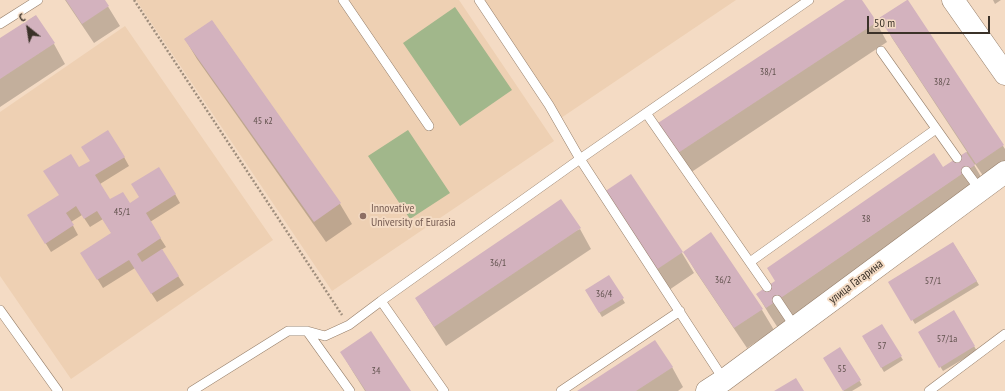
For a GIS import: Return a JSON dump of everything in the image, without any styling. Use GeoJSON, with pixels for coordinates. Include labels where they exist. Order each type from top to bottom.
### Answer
{"type":"FeatureCollection","features":[{"type":"Feature","properties":{"kind":"street"},"geometry":{"type":"LineString","coordinates":[[953,0],[1005,74]]}},
{"type":"Feature","properties":{"kind":"street","name":"улица Гагарина"},"geometry":{"type":"LineString","coordinates":[[715,385],[1005,172]]}},
{"type":"Feature","properties":{"kind":"lane"},"geometry":{"type":"LineString","coordinates":[[0,24],[38,0]]}},
{"type":"Feature","properties":{"kind":"lane"},"geometry":{"type":"LineString","coordinates":[[343,0],[429,126]]}},
{"type":"Feature","properties":{"kind":"lane"},"geometry":{"type":"LineString","coordinates":[[478,0],[549,105],[580,160],[680,311],[715,385]]}},
{"type":"Feature","properties":{"kind":"lane"},"geometry":{"type":"LineString","coordinates":[[192,391],[288,331],[307,331],[325,336],[349,325],[580,160],[809,0]]}},
{"type":"Feature","properties":{"kind":"lane"},"geometry":{"type":"LineString","coordinates":[[881,51],[957,158]]}},
{"type":"Feature","properties":{"kind":"lane"},"geometry":{"type":"LineString","coordinates":[[646,114],[767,286]]}},
{"type":"Feature","properties":{"kind":"lane"},"geometry":{"type":"LineString","coordinates":[[750,262],[936,129]]}},
{"type":"Feature","properties":{"kind":"lane"},"geometry":{"type":"LineString","coordinates":[[966,171],[980,190]]}},
{"type":"Feature","properties":{"kind":"lane"},"geometry":{"type":"LineString","coordinates":[[777,300],[795,327]]}},
{"type":"Feature","properties":{"kind":"lane"},"geometry":{"type":"LineString","coordinates":[[381,301],[444,391]]}},
{"type":"Feature","properties":{"kind":"lane"},"geometry":{"type":"LineString","coordinates":[[0,310],[58,391]]}},
{"type":"Feature","properties":{"kind":"lane"},"geometry":{"type":"LineString","coordinates":[[561,391],[680,311]]}},
{"type":"Feature","properties":{"kind":"lane"},"geometry":{"type":"LineString","coordinates":[[307,331],[350,391]]}},
{"type":"Feature","properties":{"kind":"lane"},"geometry":{"type":"LineString","coordinates":[[929,391],[1005,334]]}},
{"type":"Feature","properties":{"kind":"path"},"geometry":{"type":"LineString","coordinates":[[134,0],[349,325]]}},
{"type":"Feature","properties":{"kind":"shaded area","name":"Innovative University of Eurasia"},"geometry":{"type":"Polygon","coordinates":[[[136,0],[459,0],[554,141],[332,291],[136,0]]]}},
{"type":"Feature","properties":{"kind":"shaded area"},"geometry":{"type":"Polygon","coordinates":[[[481,0],[736,0],[561,118],[481,0]]]}},
{"type":"Feature","properties":{"kind":"shaded area"},"geometry":{"type":"Polygon","coordinates":[[[125,26],[273,240],[71,379],[0,276],[0,112],[125,26]]]}},
{"type":"Feature","properties":{"kind":"green space"},"geometry":{"type":"Polygon","coordinates":[[[455,7],[512,90],[460,126],[403,43],[455,7]]]}},
{"type":"Feature","properties":{"kind":"green space"},"geometry":{"type":"Polygon","coordinates":[[[408,130],[450,193],[410,219],[368,156],[408,130]]]}},
{"type":"Feature","properties":{"kind":"building"},"geometry":{"type":"Polygon","coordinates":[[[66,0],[105,0],[109,6],[82,24],[66,0]]]}},
{"type":"Feature","properties":{"kind":"building"},"geometry":{"type":"Polygon","coordinates":[[[845,0],[862,0],[877,22],[678,153],[658,123],[845,0]]]}},
{"type":"Feature","properties":{"kind":"building"},"geometry":{"type":"Polygon","coordinates":[[[907,0],[1004,145],[976,164],[879,18],[907,0]]]}},
{"type":"Feature","properties":{"kind":"building"},"geometry":{"type":"Polygon","coordinates":[[[36,15],[55,43],[0,79],[0,38],[36,15]]]}},
{"type":"Feature","properties":{"kind":"building"},"geometry":{"type":"Polygon","coordinates":[[[212,20],[341,203],[314,222],[184,39],[212,20]]]}},
{"type":"Feature","properties":{"kind":"building"},"geometry":{"type":"Polygon","coordinates":[[[108,130],[125,157],[95,175],[110,199],[123,192],[130,203],[139,197],[131,184],[159,167],[176,194],[146,213],[161,238],[137,254],[142,262],[162,249],[179,276],[151,294],[129,260],[97,280],[80,253],[111,233],[97,211],[84,219],[76,206],[66,213],[74,225],[45,244],[27,215],[59,195],[43,171],[71,154],[79,167],[90,161],[81,147],[108,130]]]}},
{"type":"Feature","properties":{"kind":"building"},"geometry":{"type":"Polygon","coordinates":[[[966,152],[975,165],[766,308],[756,294],[775,281],[767,268],[934,153],[943,167],[966,152]]]}},
{"type":"Feature","properties":{"kind":"building"},"geometry":{"type":"Polygon","coordinates":[[[631,174],[683,252],[656,270],[604,192],[631,174]]]}},
{"type":"Feature","properties":{"kind":"building"},"geometry":{"type":"Polygon","coordinates":[[[561,199],[581,228],[434,327],[415,298],[561,199]]]}},
{"type":"Feature","properties":{"kind":"building"},"geometry":{"type":"Polygon","coordinates":[[[711,232],[763,309],[734,328],[683,252],[711,232]]]}},
{"type":"Feature","properties":{"kind":"building"},"geometry":{"type":"Polygon","coordinates":[[[953,242],[977,281],[911,321],[888,282],[953,242]]]}},
{"type":"Feature","properties":{"kind":"building"},"geometry":{"type":"Polygon","coordinates":[[[609,275],[624,298],[599,313],[585,290],[609,275]]]}},
{"type":"Feature","properties":{"kind":"building"},"geometry":{"type":"Polygon","coordinates":[[[954,310],[975,346],[939,368],[918,332],[954,310]]]}},
{"type":"Feature","properties":{"kind":"building"},"geometry":{"type":"Polygon","coordinates":[[[882,324],[902,356],[881,368],[862,336],[882,324]]]}},
{"type":"Feature","properties":{"kind":"building"},"geometry":{"type":"Polygon","coordinates":[[[371,331],[411,391],[366,391],[340,352],[371,331]]]}},
{"type":"Feature","properties":{"kind":"building"},"geometry":{"type":"Polygon","coordinates":[[[655,340],[673,367],[636,391],[577,391],[655,340]]]}},
{"type":"Feature","properties":{"kind":"building"},"geometry":{"type":"Polygon","coordinates":[[[840,347],[861,380],[843,391],[823,358],[840,347]]]}},
{"type":"Feature","properties":{"kind":"building"},"geometry":{"type":"Polygon","coordinates":[[[796,378],[804,391],[774,391],[796,378]]]}},
{"type":"Feature","properties":{"kind":"place","name":"Innovative University of Eurasia"},"geometry":{"type":"Point","coordinates":[363,216]}}]}
